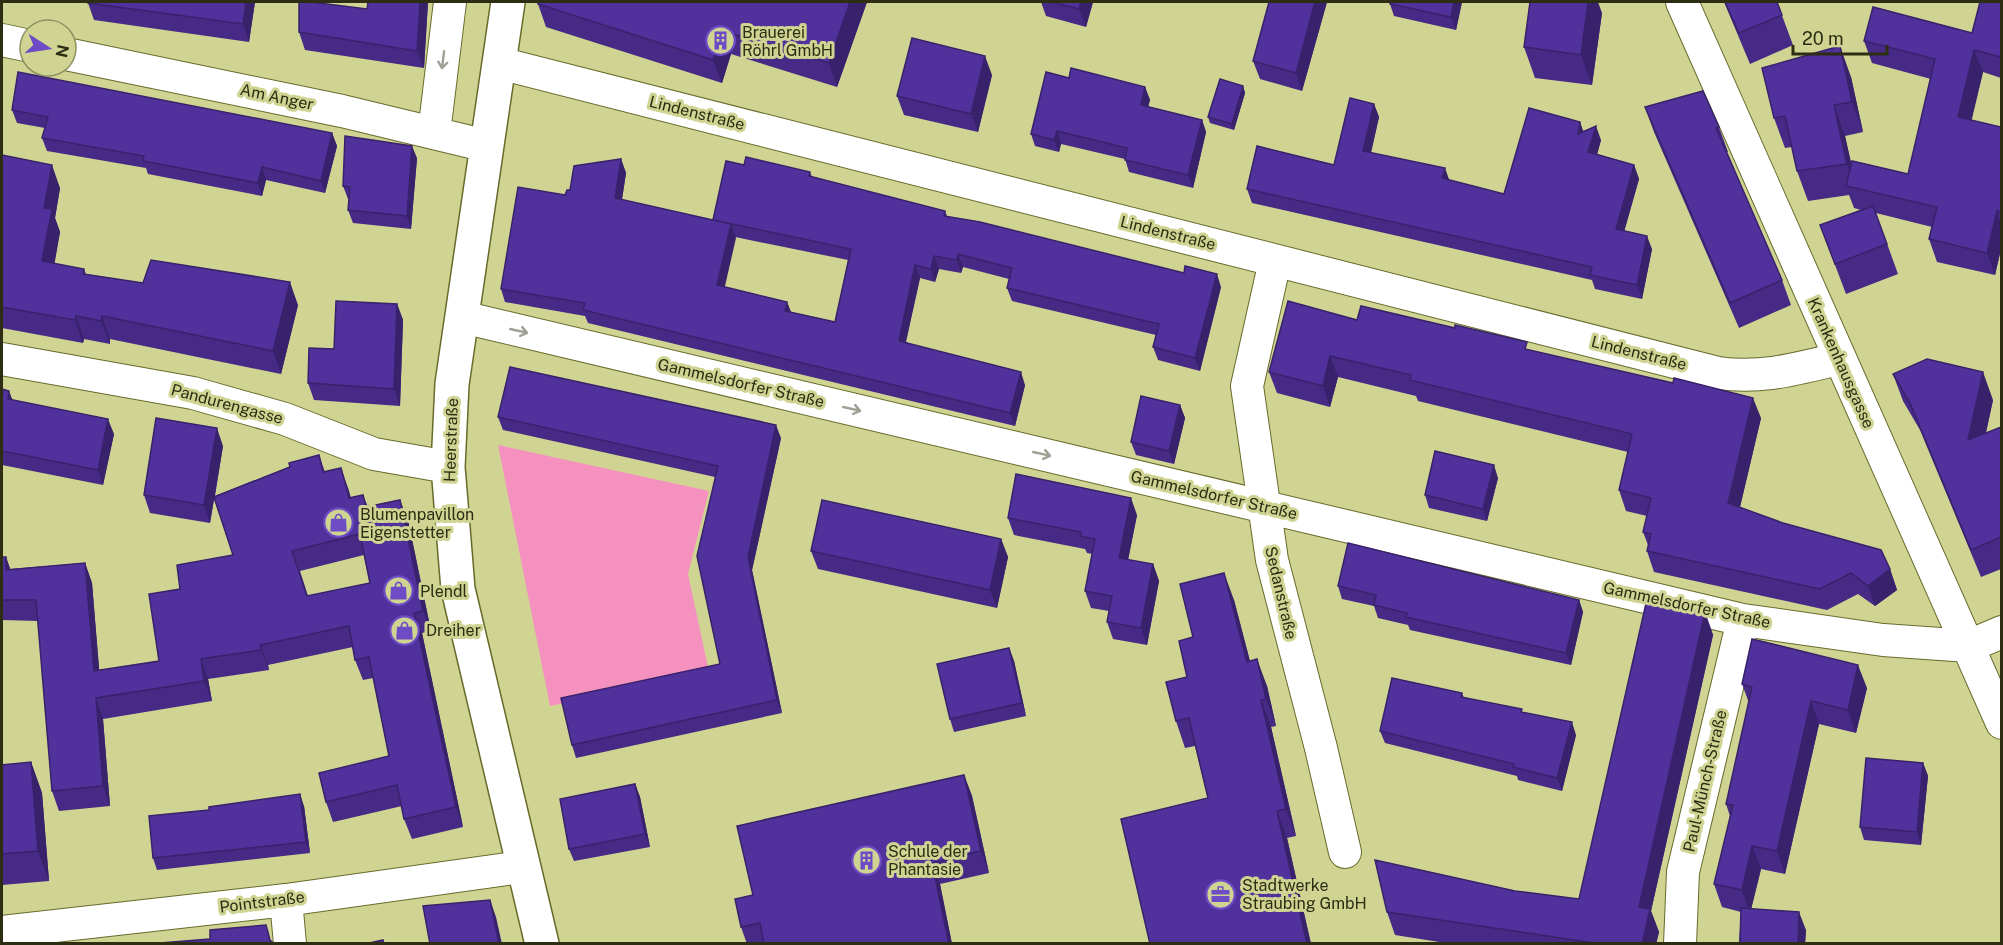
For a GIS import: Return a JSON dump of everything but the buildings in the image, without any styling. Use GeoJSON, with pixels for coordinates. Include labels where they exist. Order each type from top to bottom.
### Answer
{"type":"FeatureCollection","features":[{"type":"Feature","properties":{"kind":"street"},"geometry":{"type":"LineString","coordinates":[[434,133],[450,2]]}},
{"type":"Feature","properties":{"kind":"street","name":"Heerstraße"},"geometry":{"type":"LineString","coordinates":[[508,2],[452,384],[448,466],[458,589],[542,944]]}},
{"type":"Feature","properties":{"kind":"street","name":"Krankenhausgasse"},"geometry":{"type":"LineString","coordinates":[[1682,2],[1838,359],[1969,646],[2001,723]]}},
{"type":"Feature","properties":{"kind":"street"},"geometry":{"type":"LineString","coordinates":[[2,40],[18,43]]}},
{"type":"Feature","properties":{"kind":"street","name":"Am Anger"},"geometry":{"type":"LineString","coordinates":[[78,57],[487,146]]}},
{"type":"Feature","properties":{"kind":"street","name":"Lindenstraße"},"geometry":{"type":"LineString","coordinates":[[499,63],[1718,373],[1746,377],[1773,374],[1838,359]]}},
{"type":"Feature","properties":{"kind":"street","name":"Sedanstraße"},"geometry":{"type":"LineString","coordinates":[[1275,261],[1247,386],[1272,560],[1322,748],[1345,852]]}},
{"type":"Feature","properties":{"kind":"street","name":"Gammelsdorfer Straße"},"geometry":{"type":"LineString","coordinates":[[462,317],[1743,620],[1883,640],[1969,646]]}},
{"type":"Feature","properties":{"kind":"street","name":"Pandurengasse"},"geometry":{"type":"LineString","coordinates":[[2,359],[193,393],[285,418],[374,454],[448,466]]}},
{"type":"Feature","properties":{"kind":"street","name":"Paul-Münch-Straße"},"geometry":{"type":"LineString","coordinates":[[1680,944],[1683,872],[1743,620]]}},
{"type":"Feature","properties":{"kind":"street"},"geometry":{"type":"LineString","coordinates":[[1969,646],[2001,632]]}},
{"type":"Feature","properties":{"kind":"street","name":"Pointstraße"},"geometry":{"type":"LineString","coordinates":[[17,935],[522,867]]}},
{"type":"Feature","properties":{"kind":"street"},"geometry":{"type":"LineString","coordinates":[[286,900],[290,944]]}},
{"type":"Feature","properties":{"kind":"shaded area"},"geometry":{"type":"Polygon","coordinates":[[[498,445],[709,491],[688,574],[709,672],[550,706],[498,445]]]}},
{"type":"Feature","properties":{"kind":"place","name":"Brauerei Röhrl GmbH"},"geometry":{"type":"Point","coordinates":[721,41]}},
{"type":"Feature","properties":{"kind":"place","name":"Blumenpavillon Eigenstetter"},"geometry":{"type":"Point","coordinates":[339,523]}},
{"type":"Feature","properties":{"kind":"place","name":"Plendl"},"geometry":{"type":"Point","coordinates":[399,591]}},
{"type":"Feature","properties":{"kind":"place","name":"Dreiher"},"geometry":{"type":"Point","coordinates":[405,630]}},
{"type":"Feature","properties":{"kind":"place","name":"Schule der Phantasie"},"geometry":{"type":"Point","coordinates":[867,860]}},
{"type":"Feature","properties":{"kind":"place","name":"Stadtwerke Straubing GmbH"},"geometry":{"type":"Point","coordinates":[1221,894]}}]}
